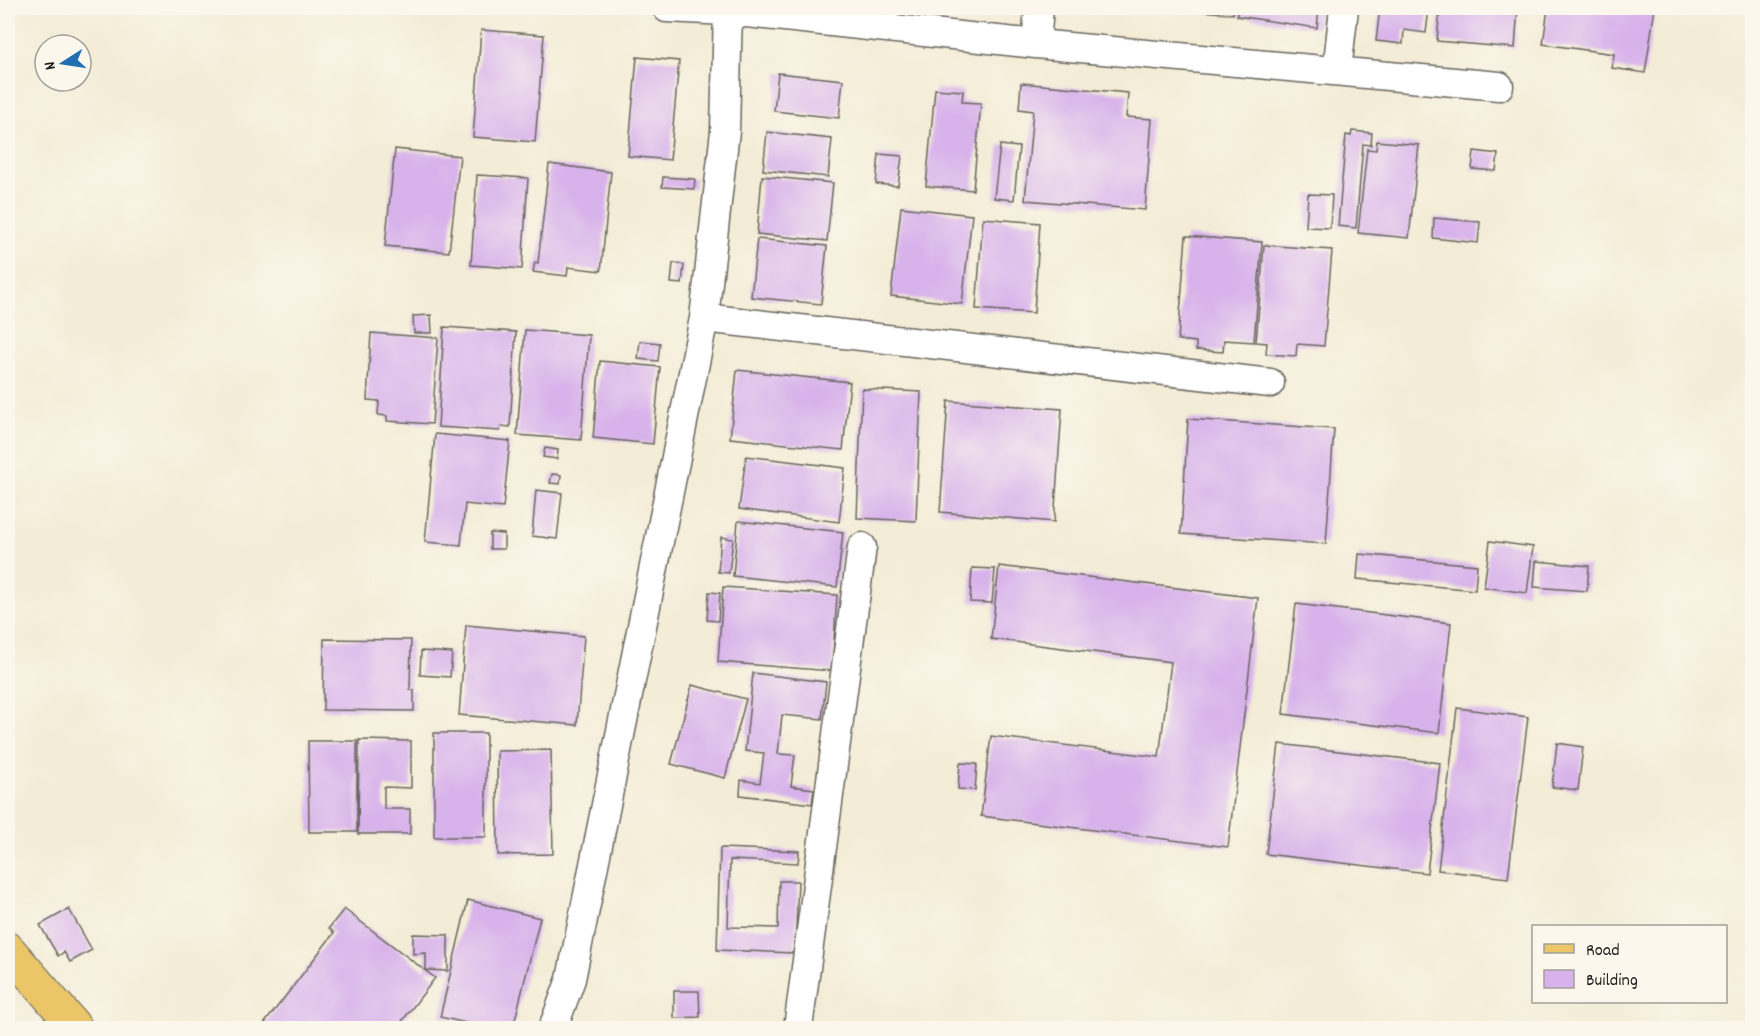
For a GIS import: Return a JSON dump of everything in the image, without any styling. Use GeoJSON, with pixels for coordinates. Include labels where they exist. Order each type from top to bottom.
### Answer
{"type":"FeatureCollection","features":[{"type":"Feature","properties":{"kind":"main road"},"geometry":{"type":"LineString","coordinates":[[8,949],[76,1029]]}},
{"type":"Feature","properties":{"kind":"street"},"geometry":{"type":"LineString","coordinates":[[667,8],[728,9],[1036,44],[1499,86]]}},
{"type":"Feature","properties":{"kind":"street"},"geometry":{"type":"LineString","coordinates":[[1036,44],[1039,8]]}},
{"type":"Feature","properties":{"kind":"street"},"geometry":{"type":"LineString","coordinates":[[1337,71],[1344,8]]}},
{"type":"Feature","properties":{"kind":"street"},"geometry":{"type":"LineString","coordinates":[[553,1029],[571,979],[704,318],[725,130],[728,9]]}},
{"type":"Feature","properties":{"kind":"street"},"geometry":{"type":"LineString","coordinates":[[704,318],[1270,382]]}},
{"type":"Feature","properties":{"kind":"street"},"geometry":{"type":"LineString","coordinates":[[798,1029],[862,547]]}},
{"type":"Feature","properties":{"kind":"building"},"geometry":{"type":"Polygon","coordinates":[[[1233,8],[1233,14],[1178,9],[1233,8]]]}},
{"type":"Feature","properties":{"kind":"building"},"geometry":{"type":"Polygon","coordinates":[[[1238,8],[1319,8],[1317,28],[1237,16],[1238,8]]]}},
{"type":"Feature","properties":{"kind":"building"},"geometry":{"type":"Polygon","coordinates":[[[1380,8],[1429,8],[1426,33],[1404,30],[1403,44],[1376,41],[1380,8]]]}},
{"type":"Feature","properties":{"kind":"building"},"geometry":{"type":"Polygon","coordinates":[[[1440,8],[1518,8],[1515,48],[1437,41],[1440,8]]]}},
{"type":"Feature","properties":{"kind":"building"},"geometry":{"type":"Polygon","coordinates":[[[1548,8],[1655,8],[1645,73],[1612,68],[1614,54],[1543,44],[1548,8]]]}},
{"type":"Feature","properties":{"kind":"building"},"geometry":{"type":"Polygon","coordinates":[[[481,30],[544,35],[535,142],[473,137],[481,30]]]}},
{"type":"Feature","properties":{"kind":"building"},"geometry":{"type":"Polygon","coordinates":[[[637,57],[679,61],[670,160],[628,156],[637,57]]]}},
{"type":"Feature","properties":{"kind":"building"},"geometry":{"type":"Polygon","coordinates":[[[778,73],[843,80],[839,118],[774,111],[778,73]]]}},
{"type":"Feature","properties":{"kind":"building"},"geometry":{"type":"Polygon","coordinates":[[[1021,83],[1128,93],[1126,117],[1152,119],[1145,210],[1025,200],[1033,111],[1019,109],[1021,83]]]}},
{"type":"Feature","properties":{"kind":"building"},"geometry":{"type":"Polygon","coordinates":[[[935,89],[963,91],[962,102],[981,103],[973,190],[926,186],[935,89]]]}},
{"type":"Feature","properties":{"kind":"building"},"geometry":{"type":"Polygon","coordinates":[[[1352,131],[1372,133],[1371,145],[1363,144],[1356,228],[1338,226],[1346,135],[1351,136],[1352,131]]]}},
{"type":"Feature","properties":{"kind":"building"},"geometry":{"type":"Polygon","coordinates":[[[767,132],[832,139],[828,177],[763,170],[767,132]]]}},
{"type":"Feature","properties":{"kind":"building"},"geometry":{"type":"Polygon","coordinates":[[[1377,141],[1419,145],[1409,238],[1358,233],[1367,149],[1376,150],[1377,141]]]}},
{"type":"Feature","properties":{"kind":"building"},"geometry":{"type":"Polygon","coordinates":[[[1000,145],[1019,147],[1014,200],[994,198],[1000,145]]]}},
{"type":"Feature","properties":{"kind":"building"},"geometry":{"type":"Polygon","coordinates":[[[395,149],[460,156],[449,252],[385,246],[395,149]]]}},
{"type":"Feature","properties":{"kind":"building"},"geometry":{"type":"Polygon","coordinates":[[[1474,151],[1498,154],[1496,171],[1472,169],[1474,151]]]}},
{"type":"Feature","properties":{"kind":"building"},"geometry":{"type":"Polygon","coordinates":[[[879,154],[902,156],[898,186],[876,184],[879,154]]]}},
{"type":"Feature","properties":{"kind":"building"},"geometry":{"type":"Polygon","coordinates":[[[549,164],[611,172],[601,271],[568,267],[567,276],[533,272],[535,262],[538,263],[549,164]]]}},
{"type":"Feature","properties":{"kind":"building"},"geometry":{"type":"Polygon","coordinates":[[[477,175],[528,178],[522,269],[471,265],[477,175]]]}},
{"type":"Feature","properties":{"kind":"building"},"geometry":{"type":"Polygon","coordinates":[[[762,176],[833,183],[827,241],[757,234],[762,176]]]}},
{"type":"Feature","properties":{"kind":"building"},"geometry":{"type":"Polygon","coordinates":[[[663,177],[695,179],[694,189],[662,187],[663,177]]]}},
{"type":"Feature","properties":{"kind":"building"},"geometry":{"type":"Polygon","coordinates":[[[1308,194],[1332,195],[1330,228],[1306,227],[1308,194]]]}},
{"type":"Feature","properties":{"kind":"building"},"geometry":{"type":"Polygon","coordinates":[[[901,207],[972,215],[962,304],[891,296],[901,207]]]}},
{"type":"Feature","properties":{"kind":"building"},"geometry":{"type":"Polygon","coordinates":[[[983,218],[1040,223],[1034,313],[976,309],[983,218]]]}},
{"type":"Feature","properties":{"kind":"building"},"geometry":{"type":"Polygon","coordinates":[[[1434,218],[1480,222],[1478,243],[1433,238],[1434,218]]]}},
{"type":"Feature","properties":{"kind":"building"},"geometry":{"type":"Polygon","coordinates":[[[1186,236],[1262,242],[1254,342],[1224,340],[1223,352],[1196,350],[1196,342],[1178,340],[1186,236]]]}},
{"type":"Feature","properties":{"kind":"building"},"geometry":{"type":"Polygon","coordinates":[[[757,239],[827,246],[821,304],[751,297],[757,239]]]}},
{"type":"Feature","properties":{"kind":"building"},"geometry":{"type":"Polygon","coordinates":[[[1264,245],[1332,250],[1324,346],[1297,344],[1296,356],[1266,354],[1267,343],[1256,342],[1264,245]]]}},
{"type":"Feature","properties":{"kind":"building"},"geometry":{"type":"Polygon","coordinates":[[[673,263],[684,265],[682,284],[671,283],[673,263]]]}},
{"type":"Feature","properties":{"kind":"building"},"geometry":{"type":"Polygon","coordinates":[[[431,315],[432,333],[414,333],[413,316],[431,315]]]}},
{"type":"Feature","properties":{"kind":"building"},"geometry":{"type":"Polygon","coordinates":[[[444,327],[516,332],[510,427],[501,426],[500,431],[438,427],[444,327]]]}},
{"type":"Feature","properties":{"kind":"building"},"geometry":{"type":"Polygon","coordinates":[[[525,330],[589,335],[581,440],[517,435],[525,330]]]}},
{"type":"Feature","properties":{"kind":"building"},"geometry":{"type":"Polygon","coordinates":[[[371,333],[438,338],[432,424],[387,421],[387,416],[378,415],[379,401],[367,400],[371,333]]]}},
{"type":"Feature","properties":{"kind":"building"},"geometry":{"type":"Polygon","coordinates":[[[640,341],[660,343],[658,361],[638,359],[640,341]]]}},
{"type":"Feature","properties":{"kind":"building"},"geometry":{"type":"Polygon","coordinates":[[[600,361],[660,367],[653,444],[593,438],[600,361]]]}},
{"type":"Feature","properties":{"kind":"building"},"geometry":{"type":"Polygon","coordinates":[[[737,370],[850,382],[843,450],[730,438],[737,370]]]}},
{"type":"Feature","properties":{"kind":"building"},"geometry":{"type":"Polygon","coordinates":[[[862,389],[921,392],[916,521],[857,518],[862,389]]]}},
{"type":"Feature","properties":{"kind":"building"},"geometry":{"type":"Polygon","coordinates":[[[948,401],[1062,409],[1054,522],[940,512],[948,401]]]}},
{"type":"Feature","properties":{"kind":"building"},"geometry":{"type":"Polygon","coordinates":[[[1188,419],[1334,429],[1326,544],[1181,534],[1188,419]]]}},
{"type":"Feature","properties":{"kind":"building"},"geometry":{"type":"Polygon","coordinates":[[[435,434],[510,441],[503,508],[465,504],[461,545],[425,542],[435,434]]]}},
{"type":"Feature","properties":{"kind":"building"},"geometry":{"type":"Polygon","coordinates":[[[545,448],[558,450],[557,459],[543,457],[545,448]]]}},
{"type":"Feature","properties":{"kind":"building"},"geometry":{"type":"Polygon","coordinates":[[[746,456],[845,468],[839,522],[739,509],[746,456]]]}},
{"type":"Feature","properties":{"kind":"building"},"geometry":{"type":"Polygon","coordinates":[[[552,474],[561,475],[560,484],[550,483],[552,474]]]}},
{"type":"Feature","properties":{"kind":"building"},"geometry":{"type":"Polygon","coordinates":[[[536,490],[562,493],[557,539],[532,536],[536,490]]]}},
{"type":"Feature","properties":{"kind":"building"},"geometry":{"type":"Polygon","coordinates":[[[738,521],[843,532],[837,587],[733,576],[738,521]]]}},
{"type":"Feature","properties":{"kind":"building"},"geometry":{"type":"Polygon","coordinates":[[[490,533],[504,534],[504,549],[490,549],[490,533]]]}},
{"type":"Feature","properties":{"kind":"building"},"geometry":{"type":"Polygon","coordinates":[[[721,537],[733,539],[729,573],[718,572],[721,537]]]}},
{"type":"Feature","properties":{"kind":"building"},"geometry":{"type":"Polygon","coordinates":[[[1490,541],[1533,547],[1527,593],[1484,587],[1490,541]]]}},
{"type":"Feature","properties":{"kind":"building"},"geometry":{"type":"Polygon","coordinates":[[[1359,554],[1477,565],[1475,590],[1357,579],[1359,554]]]}},
{"type":"Feature","properties":{"kind":"building"},"geometry":{"type":"Polygon","coordinates":[[[1536,561],[1589,566],[1587,591],[1534,587],[1536,561]]]}},
{"type":"Feature","properties":{"kind":"building"},"geometry":{"type":"Polygon","coordinates":[[[999,566],[1258,598],[1228,847],[981,816],[991,736],[1159,757],[1171,662],[991,639],[999,566]]]}},
{"type":"Feature","properties":{"kind":"building"},"geometry":{"type":"Polygon","coordinates":[[[972,568],[995,569],[992,603],[970,602],[972,568]]]}},
{"type":"Feature","properties":{"kind":"building"},"geometry":{"type":"Polygon","coordinates":[[[723,587],[837,595],[832,671],[718,662],[723,587]]]}},
{"type":"Feature","properties":{"kind":"building"},"geometry":{"type":"Polygon","coordinates":[[[709,592],[720,593],[718,621],[707,620],[709,592]]]}},
{"type":"Feature","properties":{"kind":"building"},"geometry":{"type":"Polygon","coordinates":[[[1296,604],[1451,623],[1439,733],[1283,714],[1296,604]]]}},
{"type":"Feature","properties":{"kind":"building"},"geometry":{"type":"Polygon","coordinates":[[[466,625],[584,636],[577,725],[459,715],[466,625]]]}},
{"type":"Feature","properties":{"kind":"building"},"geometry":{"type":"Polygon","coordinates":[[[324,639],[411,640],[410,690],[414,690],[414,711],[323,710],[324,639]]]}},
{"type":"Feature","properties":{"kind":"building"},"geometry":{"type":"Polygon","coordinates":[[[421,651],[452,653],[450,677],[420,675],[421,651]]]}},
{"type":"Feature","properties":{"kind":"building"},"geometry":{"type":"Polygon","coordinates":[[[753,673],[826,682],[822,719],[782,715],[778,754],[795,755],[791,786],[814,789],[812,804],[740,795],[741,780],[760,783],[764,753],[745,751],[753,673]]]}},
{"type":"Feature","properties":{"kind":"building"},"geometry":{"type":"Polygon","coordinates":[[[692,685],[746,699],[725,778],[671,764],[692,685]]]}},
{"type":"Feature","properties":{"kind":"building"},"geometry":{"type":"Polygon","coordinates":[[[1457,708],[1528,717],[1508,878],[1438,870],[1457,708]]]}},
{"type":"Feature","properties":{"kind":"building"},"geometry":{"type":"Polygon","coordinates":[[[434,733],[486,733],[486,837],[434,837],[434,733]]]}},
{"type":"Feature","properties":{"kind":"building"},"geometry":{"type":"Polygon","coordinates":[[[359,740],[411,741],[411,788],[384,787],[384,809],[410,809],[410,834],[358,834],[359,740]]]}},
{"type":"Feature","properties":{"kind":"building"},"geometry":{"type":"Polygon","coordinates":[[[308,741],[357,741],[357,832],[309,832],[308,741]]]}},
{"type":"Feature","properties":{"kind":"building"},"geometry":{"type":"Polygon","coordinates":[[[1557,743],[1583,747],[1578,790],[1552,787],[1557,743]]]}},
{"type":"Feature","properties":{"kind":"building"},"geometry":{"type":"Polygon","coordinates":[[[1279,744],[1440,763],[1427,873],[1266,854],[1279,744]]]}},
{"type":"Feature","properties":{"kind":"building"},"geometry":{"type":"Polygon","coordinates":[[[551,750],[553,854],[498,855],[497,751],[551,750]]]}},
{"type":"Feature","properties":{"kind":"building"},"geometry":{"type":"Polygon","coordinates":[[[960,763],[977,764],[975,790],[958,789],[960,763]]]}},
{"type":"Feature","properties":{"kind":"building"},"geometry":{"type":"Polygon","coordinates":[[[720,848],[799,851],[798,863],[730,860],[728,927],[778,928],[779,881],[798,881],[795,953],[717,950],[720,848]]]}},
{"type":"Feature","properties":{"kind":"building"},"geometry":{"type":"Polygon","coordinates":[[[468,900],[540,918],[513,1028],[487,1028],[440,1017],[468,900]]]}},
{"type":"Feature","properties":{"kind":"building"},"geometry":{"type":"Polygon","coordinates":[[[69,909],[92,950],[70,962],[64,952],[58,956],[40,925],[69,909]]]}},
{"type":"Feature","properties":{"kind":"building"},"geometry":{"type":"Polygon","coordinates":[[[344,909],[435,978],[397,1028],[261,1028],[334,933],[329,928],[344,909]]]}},
{"type":"Feature","properties":{"kind":"building"},"geometry":{"type":"Polygon","coordinates":[[[413,934],[448,935],[448,971],[426,970],[426,953],[413,954],[413,934]]]}},
{"type":"Feature","properties":{"kind":"building"},"geometry":{"type":"Polygon","coordinates":[[[674,991],[699,991],[700,1017],[674,1018],[674,991]]]}}]}
